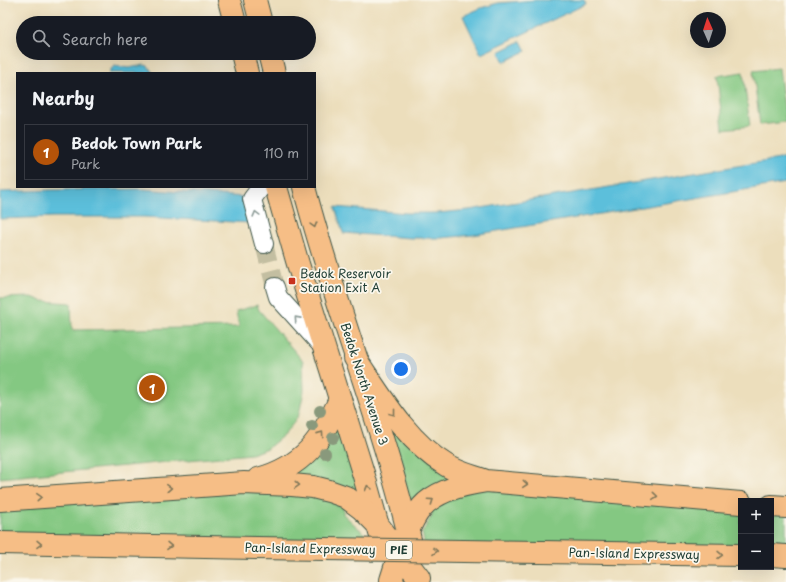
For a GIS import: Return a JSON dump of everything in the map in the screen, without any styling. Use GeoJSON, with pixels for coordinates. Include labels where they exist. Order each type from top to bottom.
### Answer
{"type":"FeatureCollection","features":[{"type":"Feature","properties":{"kind":"main road"},"geometry":{"type":"LineString","coordinates":[[230,0],[233,16]]}},
{"type":"Feature","properties":{"kind":"main road"},"geometry":{"type":"LineString","coordinates":[[255,0],[259,16]]}},
{"type":"Feature","properties":{"kind":"main road"},"geometry":{"type":"LineString","coordinates":[[244,60],[247,72]]}},
{"type":"Feature","properties":{"kind":"main road"},"geometry":{"type":"LineString","coordinates":[[271,60],[274,72]]}},
{"type":"Feature","properties":{"kind":"main road"},"geometry":{"type":"LineString","coordinates":[[276,188],[323,348],[364,476],[392,581]]}},
{"type":"Feature","properties":{"kind":"main road","name":"Bedok North Avenue 3"},"geometry":{"type":"LineString","coordinates":[[304,188],[330,279],[393,473],[419,581]]}},
{"type":"Feature","properties":{"kind":"main road"},"geometry":{"type":"LineString","coordinates":[[355,358],[389,407],[422,446],[439,461],[450,468],[486,481],[738,503]]}},
{"type":"Feature","properties":{"kind":"main road"},"geometry":{"type":"LineString","coordinates":[[244,483],[280,472],[298,461],[307,452],[320,434],[340,399]]}},
{"type":"Feature","properties":{"kind":"main road"},"geometry":{"type":"LineString","coordinates":[[392,581],[408,532],[419,511],[432,500],[456,488],[486,481]]}},
{"type":"Feature","properties":{"kind":"main road"},"geometry":{"type":"LineString","coordinates":[[0,500],[244,483],[301,486],[329,491],[346,497],[357,505],[378,525],[400,553],[419,581]]}},
{"type":"Feature","properties":{"kind":"main road"},"geometry":{"type":"LineString","coordinates":[[774,506],[786,507]]}},
{"type":"Feature","properties":{"kind":"main road","name":"Pan-Island Expressway"},"geometry":{"type":"LineString","coordinates":[[0,543],[738,555]]}},
{"type":"Feature","properties":{"kind":"main road"},"geometry":{"type":"LineString","coordinates":[[774,555],[786,556]]}},
{"type":"Feature","properties":{"kind":"lane"},"geometry":{"type":"LineString","coordinates":[[260,188],[252,199],[264,244]]}},
{"type":"Feature","properties":{"kind":"lane"},"geometry":{"type":"LineString","coordinates":[[275,287],[278,296],[323,348]]}},
{"type":"Feature","properties":{"kind":"green space"},"geometry":{"type":"Polygon","coordinates":[[[779,68],[786,122],[760,125],[753,71],[779,68]]]}},
{"type":"Feature","properties":{"kind":"green space"},"geometry":{"type":"Polygon","coordinates":[[[743,72],[750,126],[723,129],[717,76],[743,72]]]}},
{"type":"Feature","properties":{"kind":"green space"},"geometry":{"type":"Polygon","coordinates":[[[32,297],[42,301],[71,303],[72,330],[239,327],[236,311],[257,305],[259,310],[303,361],[304,391],[299,414],[285,434],[268,448],[251,454],[0,478],[0,298],[32,297]]]}},
{"type":"Feature","properties":{"kind":"green space"},"geometry":{"type":"Polygon","coordinates":[[[340,399],[378,525],[344,497],[343,514],[367,536],[370,549],[0,545],[0,500],[287,469],[340,399]]]}},
{"type":"Feature","properties":{"kind":"green space"},"geometry":{"type":"Polygon","coordinates":[[[382,399],[453,470],[738,502],[738,554],[426,550],[422,533],[432,515],[429,501],[409,529],[382,399]]]}},
{"type":"Feature","properties":{"kind":"green space"},"geometry":{"type":"Polygon","coordinates":[[[774,505],[786,506],[786,555],[774,555],[774,505]]]}},
{"type":"Feature","properties":{"kind":"water"},"geometry":{"type":"Polygon","coordinates":[[[536,0],[584,0],[586,4],[481,54],[463,16],[481,8],[498,3],[536,0]]]}},
{"type":"Feature","properties":{"kind":"water"},"geometry":{"type":"Polygon","coordinates":[[[521,41],[526,51],[504,62],[499,52],[521,41]]]}},
{"type":"Feature","properties":{"kind":"water"},"geometry":{"type":"Polygon","coordinates":[[[144,65],[148,66],[152,72],[110,72],[115,66],[129,68],[144,65]]]}},
{"type":"Feature","properties":{"kind":"water"},"geometry":{"type":"Polygon","coordinates":[[[786,158],[786,183],[473,235],[441,238],[411,238],[343,233],[335,207],[407,213],[438,213],[469,210],[786,158]]]}},
{"type":"Feature","properties":{"kind":"water"},"geometry":{"type":"Polygon","coordinates":[[[143,189],[245,197],[251,223],[144,217],[53,217],[0,219],[0,192],[143,189]]]}},
{"type":"Feature","properties":{"kind":"tunnel"},"geometry":{"type":"LineString","coordinates":[[264,244],[275,287]]}},
{"type":"Feature","properties":{"kind":"place","name":"Bedok Reservoir Station Exit A"},"geometry":{"type":"Point","coordinates":[292,281]}},
{"type":"Feature","properties":{"kind":"place","name":"Bedok Town Park"},"geometry":{"type":"Point","coordinates":[152,388]}}]}
